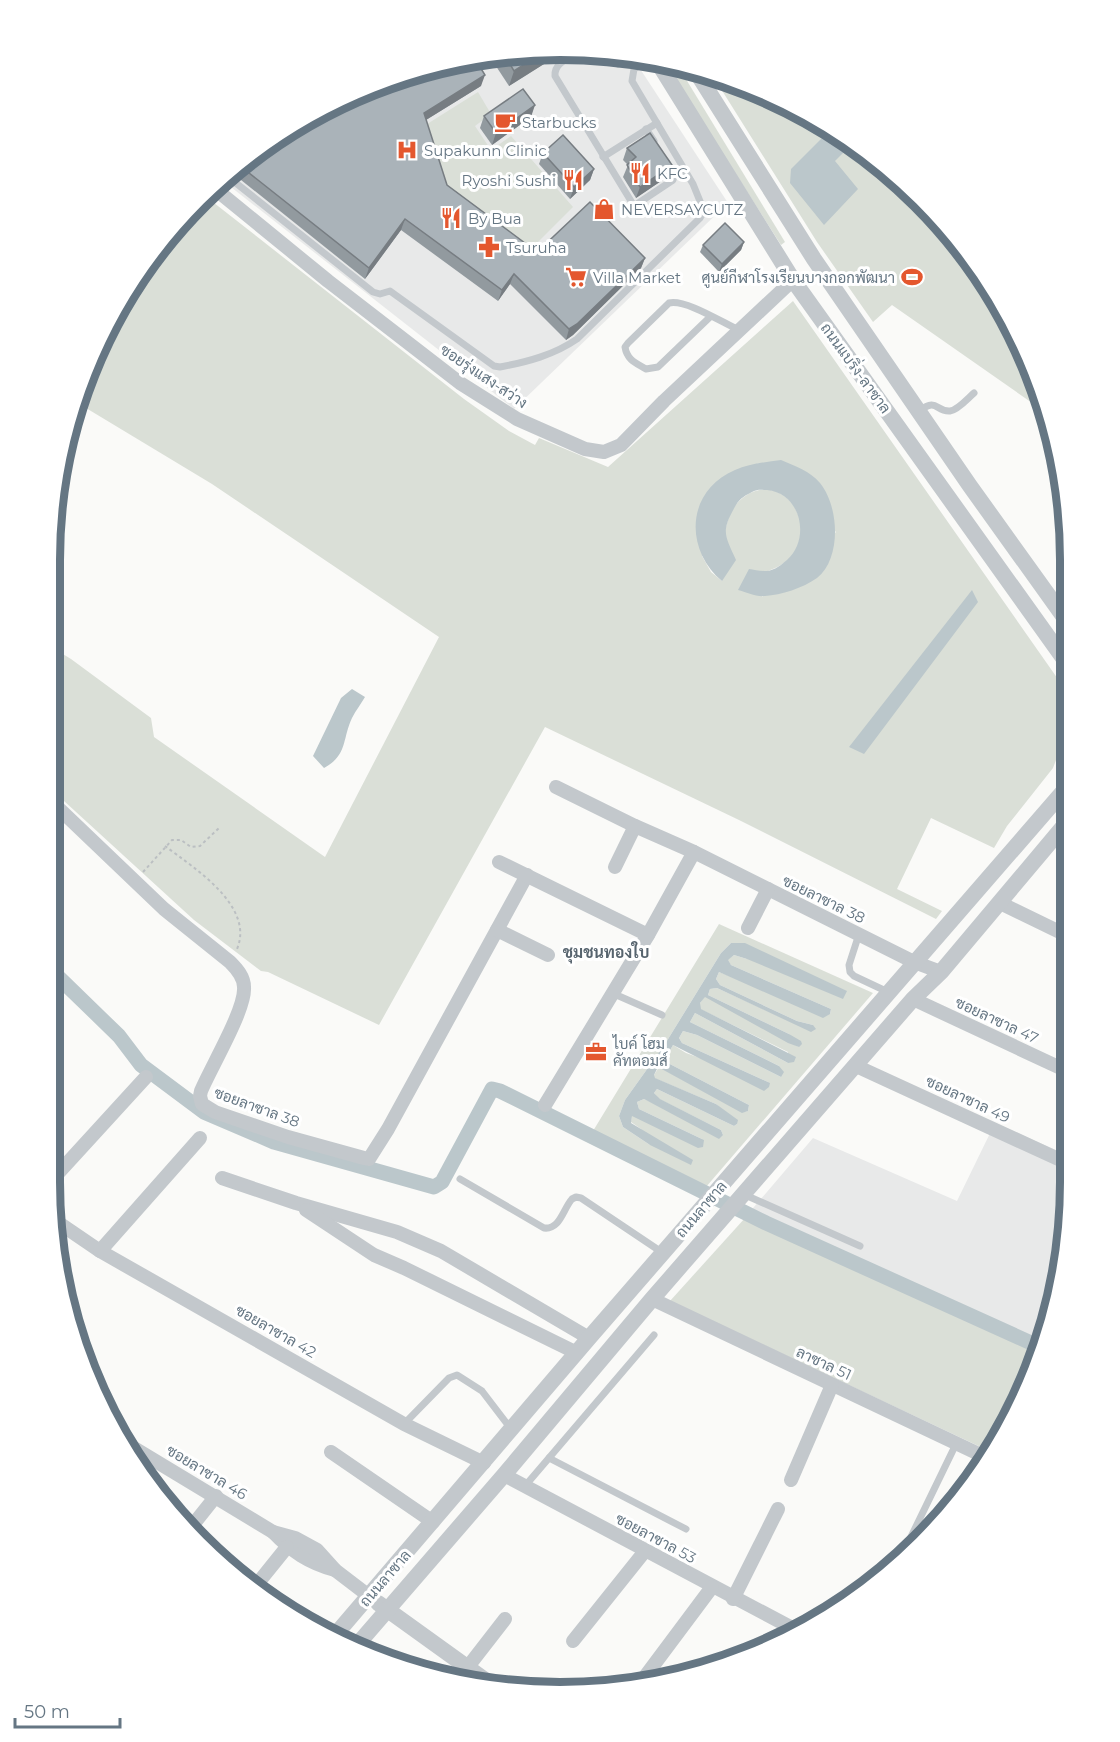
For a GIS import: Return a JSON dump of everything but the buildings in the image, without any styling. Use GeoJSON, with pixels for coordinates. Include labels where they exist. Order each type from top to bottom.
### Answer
{"type":"FeatureCollection","features":[{"type":"Feature","properties":{"kind":"street","name":"ถนนแบริ่ง-ลาซาล"},"geometry":{"type":"LineString","coordinates":[[663,71],[793,280],[1060,655]]}},
{"type":"Feature","properties":{"kind":"street","name":"ถนนแบริ่ง-ลาซาล"},"geometry":{"type":"LineString","coordinates":[[701,81],[804,244],[918,411],[1060,611]]}},
{"type":"Feature","properties":{"kind":"street","name":"ซอยรุ่งแสง-สว่าง"},"geometry":{"type":"LineString","coordinates":[[220,193],[460,383],[517,419],[585,449],[604,452],[621,445],[664,401],[793,280]]}},
{"type":"Feature","properties":{"kind":"street"},"geometry":{"type":"LineString","coordinates":[[781,260],[804,244]]}},
{"type":"Feature","properties":{"kind":"street","name":"ซอยลาซาล 38"},"geometry":{"type":"LineString","coordinates":[[556,787],[694,852],[914,962],[941,972]]}},
{"type":"Feature","properties":{"kind":"street","name":"ถนนลาซาล"},"geometry":{"type":"LineString","coordinates":[[339,1630],[1060,795]]}},
{"type":"Feature","properties":{"kind":"street","name":"ซอยลาซาล 38"},"geometry":{"type":"LineString","coordinates":[[60,810],[164,909],[231,962],[240,973],[244,986],[242,1005],[201,1091],[202,1104],[214,1112],[288,1137],[369,1159],[388,1129],[527,875]]}},
{"type":"Feature","properties":{"kind":"street"},"geometry":{"type":"LineString","coordinates":[[615,867],[635,826]]}},
{"type":"Feature","properties":{"kind":"street","name":"ถนนลาซาล"},"geometry":{"type":"LineString","coordinates":[[361,1640],[652,1299],[914,999],[941,972],[1060,831]]}},
{"type":"Feature","properties":{"kind":"street"},"geometry":{"type":"LineString","coordinates":[[544,1105],[648,935],[694,852]]}},
{"type":"Feature","properties":{"kind":"street"},"geometry":{"type":"LineString","coordinates":[[499,862],[648,935]]}},
{"type":"Feature","properties":{"kind":"street"},"geometry":{"type":"LineString","coordinates":[[748,928],[768,889]]}},
{"type":"Feature","properties":{"kind":"street"},"geometry":{"type":"LineString","coordinates":[[967,902],[987,916]]}},
{"type":"Feature","properties":{"kind":"street"},"geometry":{"type":"LineString","coordinates":[[999,903],[1060,932]]}},
{"type":"Feature","properties":{"kind":"street"},"geometry":{"type":"LineString","coordinates":[[497,930],[548,955]]}},
{"type":"Feature","properties":{"kind":"street","name":"ซอยลาซาล 47"},"geometry":{"type":"LineString","coordinates":[[914,999],[1060,1068]]}},
{"type":"Feature","properties":{"kind":"street","name":"ซอยลาซาล 49"},"geometry":{"type":"LineString","coordinates":[[856,1066],[1060,1159]]}},
{"type":"Feature","properties":{"kind":"street"},"geometry":{"type":"LineString","coordinates":[[60,1171],[146,1077]]}},
{"type":"Feature","properties":{"kind":"street"},"geometry":{"type":"LineString","coordinates":[[100,1251],[200,1137]]}},
{"type":"Feature","properties":{"kind":"street"},"geometry":{"type":"LineString","coordinates":[[222,1178],[296,1203],[397,1232],[441,1251],[590,1338]]}},
{"type":"Feature","properties":{"kind":"street"},"geometry":{"type":"LineString","coordinates":[[296,1203],[374,1255],[577,1353]]}},
{"type":"Feature","properties":{"kind":"street","name":"ซอยลาซาล 42"},"geometry":{"type":"LineString","coordinates":[[62,1225],[100,1251],[404,1424],[484,1463]]}},
{"type":"Feature","properties":{"kind":"street"},"geometry":{"type":"LineString","coordinates":[[473,1301],[485,1277]]}},
{"type":"Feature","properties":{"kind":"street","name":"ลาซาล 51"},"geometry":{"type":"LineString","coordinates":[[652,1299],[979,1454]]}},
{"type":"Feature","properties":{"kind":"street"},"geometry":{"type":"LineString","coordinates":[[791,1480],[832,1385]]}},
{"type":"Feature","properties":{"kind":"street"},"geometry":{"type":"LineString","coordinates":[[331,1452],[433,1522]]}},
{"type":"Feature","properties":{"kind":"street","name":"ซอยลาซาล 46"},"geometry":{"type":"LineString","coordinates":[[141,1454],[216,1496],[273,1532],[287,1547],[317,1565],[335,1570]]}},
{"type":"Feature","properties":{"kind":"street","name":"ซอยลาซาล 53"},"geometry":{"type":"LineString","coordinates":[[504,1475],[733,1599],[788,1626]]}},
{"type":"Feature","properties":{"kind":"street"},"geometry":{"type":"LineString","coordinates":[[194,1523],[216,1496]]}},
{"type":"Feature","properties":{"kind":"street"},"geometry":{"type":"LineString","coordinates":[[733,1599],[778,1509]]}},
{"type":"Feature","properties":{"kind":"street","name":"ซอยลาซาล 46"},"geometry":{"type":"LineString","coordinates":[[273,1532],[295,1538],[317,1550],[335,1570],[369,1596]]}},
{"type":"Feature","properties":{"kind":"street"},"geometry":{"type":"LineString","coordinates":[[259,1581],[287,1547]]}},
{"type":"Feature","properties":{"kind":"street"},"geometry":{"type":"LineString","coordinates":[[573,1641],[645,1551]]}},
{"type":"Feature","properties":{"kind":"street"},"geometry":{"type":"LineString","coordinates":[[647,1674],[712,1587]]}},
{"type":"Feature","properties":{"kind":"street"},"geometry":{"type":"LineString","coordinates":[[369,1596],[468,1672],[505,1619]]}},
{"type":"Feature","properties":{"kind":"lane"},"geometry":{"type":"LineString","coordinates":[[566,60],[559,64],[555,70],[555,76],[634,206],[673,180],[674,174],[663,156]]}},
{"type":"Feature","properties":{"kind":"lane"},"geometry":{"type":"LineString","coordinates":[[234,181],[373,292],[380,294],[390,291],[495,366],[500,367],[539,358],[577,339],[700,218],[704,211],[693,184],[632,81],[634,69],[638,66]]}},
{"type":"Feature","properties":{"kind":"lane"},"geometry":{"type":"LineString","coordinates":[[603,158],[657,123]]}},
{"type":"Feature","properties":{"kind":"lane"},"geometry":{"type":"LineString","coordinates":[[646,129],[658,147]]}},
{"type":"Feature","properties":{"kind":"lane"},"geometry":{"type":"LineString","coordinates":[[710,316],[658,367],[646,369],[630,360],[626,354],[625,347],[628,343],[669,303],[682,304],[710,316],[740,330]]}},
{"type":"Feature","properties":{"kind":"lane"},"geometry":{"type":"LineString","coordinates":[[918,411],[927,405],[933,405],[954,411],[974,393]]}},
{"type":"Feature","properties":{"kind":"lane"},"geometry":{"type":"LineString","coordinates":[[859,934],[849,965],[850,972],[888,992]]}},
{"type":"Feature","properties":{"kind":"lane"},"geometry":{"type":"LineString","coordinates":[[612,993],[662,1015]]}},
{"type":"Feature","properties":{"kind":"lane"},"geometry":{"type":"LineString","coordinates":[[460,1179],[544,1228],[551,1229],[556,1225],[572,1199],[581,1198],[663,1253]]}},
{"type":"Feature","properties":{"kind":"lane"},"geometry":{"type":"LineString","coordinates":[[743,1194],[860,1246]]}},
{"type":"Feature","properties":{"kind":"lane"},"geometry":{"type":"LineString","coordinates":[[525,1486],[654,1335]]}},
{"type":"Feature","properties":{"kind":"lane"},"geometry":{"type":"LineString","coordinates":[[404,1424],[449,1378],[457,1375],[482,1391],[512,1430]]}},
{"type":"Feature","properties":{"kind":"lane"},"geometry":{"type":"LineString","coordinates":[[909,1540],[956,1444]]}},
{"type":"Feature","properties":{"kind":"lane"},"geometry":{"type":"LineString","coordinates":[[549,1458],[686,1529]]}},
{"type":"Feature","properties":{"kind":"path"},"geometry":{"type":"LineString","coordinates":[[135,880],[172,840],[177,839],[191,847],[200,846],[219,828]]}},
{"type":"Feature","properties":{"kind":"path"},"geometry":{"type":"LineString","coordinates":[[165,846],[214,883],[237,915],[241,934],[231,962]]}},
{"type":"Feature","properties":{"kind":"shaded area"},"geometry":{"type":"Polygon","coordinates":[[[527,61],[593,61],[639,66],[728,203],[514,409],[229,185],[282,144],[310,127],[369,98],[431,77],[495,64],[527,61]]]}},
{"type":"Feature","properties":{"kind":"shaded area"},"geometry":{"type":"Polygon","coordinates":[[[671,73],[684,76],[785,242],[781,245],[671,73]]]}},
{"type":"Feature","properties":{"kind":"shaded area","name":"ศูนย์กีฬาโรงเรียนบางกอกพัฒนา"},"geometry":{"type":"Polygon","coordinates":[[[719,87],[781,112],[838,144],[890,184],[914,206],[936,230],[976,282],[1008,339],[1035,405],[892,305],[873,322],[817,242],[719,87]]]}},
{"type":"Feature","properties":{"kind":"shaded area"},"geometry":{"type":"Polygon","coordinates":[[[478,92],[491,114],[475,126],[491,150],[511,136],[573,207],[525,255],[447,190],[424,126],[478,92]]]}},
{"type":"Feature","properties":{"kind":"shaded area"},"geometry":{"type":"Polygon","coordinates":[[[824,136],[846,150],[835,161],[858,189],[824,225],[790,183],[791,169],[824,136]]]}},
{"type":"Feature","properties":{"kind":"shaded area"},"geometry":{"type":"Polygon","coordinates":[[[211,201],[464,399],[509,431],[535,445],[539,438],[608,467],[793,301],[1060,682],[1060,750],[1053,768],[1007,826],[994,848],[931,818],[897,889],[942,911],[936,919],[739,820],[545,727],[379,1025],[268,972],[261,971],[194,920],[60,797],[60,652],[151,718],[154,737],[325,857],[439,637],[212,484],[84,407],[112,339],[144,282],[184,230],[211,201]],[[758,463],[702,556],[711,572],[722,581],[726,525],[733,509],[746,495],[754,492],[771,490],[780,493],[796,509],[801,530],[800,544],[794,554],[784,563],[768,571],[762,597],[836,532],[758,463]]]}},
{"type":"Feature","properties":{"kind":"shaded area"},"geometry":{"type":"Polygon","coordinates":[[[781,460],[802,469],[820,483],[831,505],[834,518],[834,545],[831,558],[817,578],[785,593],[758,596],[738,590],[749,569],[773,570],[787,560],[799,541],[799,518],[788,499],[779,493],[759,490],[741,499],[726,527],[727,538],[736,560],[722,581],[710,568],[701,553],[696,537],[696,521],[699,506],[707,492],[719,479],[746,466],[781,460]]]}},
{"type":"Feature","properties":{"kind":"shaded area"},"geometry":{"type":"Polygon","coordinates":[[[972,590],[978,602],[864,754],[849,747],[972,590]]]}},
{"type":"Feature","properties":{"kind":"shaded area"},"geometry":{"type":"Polygon","coordinates":[[[352,689],[365,697],[352,718],[341,752],[332,763],[324,768],[313,756],[341,698],[352,689]]]}},
{"type":"Feature","properties":{"kind":"shaded area"},"geometry":{"type":"Polygon","coordinates":[[[719,924],[873,993],[706,1187],[593,1131],[719,924]],[[731,943],[721,953],[665,1044],[625,1100],[619,1116],[623,1127],[650,1145],[641,1129],[631,1122],[632,1115],[704,1140],[639,1109],[637,1102],[644,1099],[723,1135],[721,1130],[659,1099],[654,1093],[657,1089],[734,1126],[737,1124],[716,1104],[654,1078],[659,1067],[742,1112],[748,1111],[749,1105],[664,1061],[673,1045],[686,1053],[770,1083],[682,1043],[679,1038],[683,1031],[697,1035],[781,1077],[779,1066],[690,1022],[695,1013],[788,1063],[788,1052],[700,1009],[700,1003],[705,996],[799,1047],[789,1034],[708,995],[710,989],[717,988],[811,1031],[813,1025],[797,1021],[720,985],[716,979],[719,972],[830,1014],[831,1009],[731,965],[727,960],[734,955],[747,959],[731,943]]]}},
{"type":"Feature","properties":{"kind":"shaded area"},"geometry":{"type":"Polygon","coordinates":[[[731,943],[745,943],[847,991],[843,999],[747,959],[734,955],[728,960],[731,965],[831,1009],[830,1014],[823,1018],[719,972],[716,979],[720,985],[797,1021],[813,1025],[816,1029],[811,1032],[717,988],[710,989],[708,995],[789,1034],[802,1044],[799,1047],[788,1043],[705,997],[700,1003],[701,1009],[796,1057],[794,1062],[788,1063],[695,1013],[690,1022],[779,1066],[784,1072],[781,1077],[697,1035],[683,1031],[679,1038],[682,1043],[770,1083],[764,1091],[673,1045],[664,1061],[749,1105],[748,1111],[742,1113],[658,1067],[655,1078],[716,1104],[738,1120],[734,1126],[657,1089],[654,1093],[660,1099],[721,1130],[723,1135],[719,1139],[644,1099],[637,1102],[639,1109],[704,1140],[703,1147],[698,1148],[632,1116],[631,1123],[693,1160],[691,1165],[650,1145],[623,1127],[619,1116],[625,1100],[665,1044],[721,953],[731,943]]]}},
{"type":"Feature","properties":{"kind":"shaded area"},"geometry":{"type":"Polygon","coordinates":[[[995,1123],[1060,1152],[1056,1247],[1043,1311],[1034,1339],[748,1214],[813,1138],[957,1201],[995,1123]]]}},
{"type":"Feature","properties":{"kind":"shaded area"},"geometry":{"type":"Polygon","coordinates":[[[745,1218],[1031,1349],[1008,1403],[983,1448],[670,1301],[745,1218]]]}},
{"type":"Feature","properties":{"kind":"waterway"},"geometry":{"type":"LineString","coordinates":[[60,979],[119,1036],[141,1065],[204,1112],[274,1142],[434,1187],[442,1182],[492,1089],[500,1091],[766,1223],[1033,1344]]}},
{"type":"Feature","properties":{"kind":"place","name":"Starbucks"},"geometry":{"type":"Point","coordinates":[505,122]}},
{"type":"Feature","properties":{"kind":"place","name":"Supakunn Clinic"},"geometry":{"type":"Point","coordinates":[407,150]}},
{"type":"Feature","properties":{"kind":"place","name":"KFC"},"geometry":{"type":"Point","coordinates":[640,173]}},
{"type":"Feature","properties":{"kind":"place","name":"Ryoshi Sushi"},"geometry":{"type":"Point","coordinates":[573,180]}},
{"type":"Feature","properties":{"kind":"place","name":"NEVERSAYCUTZ"},"geometry":{"type":"Point","coordinates":[604,209]}},
{"type":"Feature","properties":{"kind":"place","name":"By Bua"},"geometry":{"type":"Point","coordinates":[451,218]}},
{"type":"Feature","properties":{"kind":"place","name":"Tsuruha"},"geometry":{"type":"Point","coordinates":[489,247]}},
{"type":"Feature","properties":{"kind":"place","name":"Villa Market"},"geometry":{"type":"Point","coordinates":[576,277]}},
{"type":"Feature","properties":{"kind":"place","name":"ศูนย์กีฬาโรงเรียนบางกอกพัฒนา"},"geometry":{"type":"Point","coordinates":[912,277]}},
{"type":"Feature","properties":{"kind":"place","name":"ไบค์ โฮม คัทตอมส์"},"geometry":{"type":"Point","coordinates":[596,1052]}},
{"type":"Feature","properties":{"kind":"district","name":"ชุมชนทองใบ"},"geometry":{"type":"Point","coordinates":[606,952]}}]}
